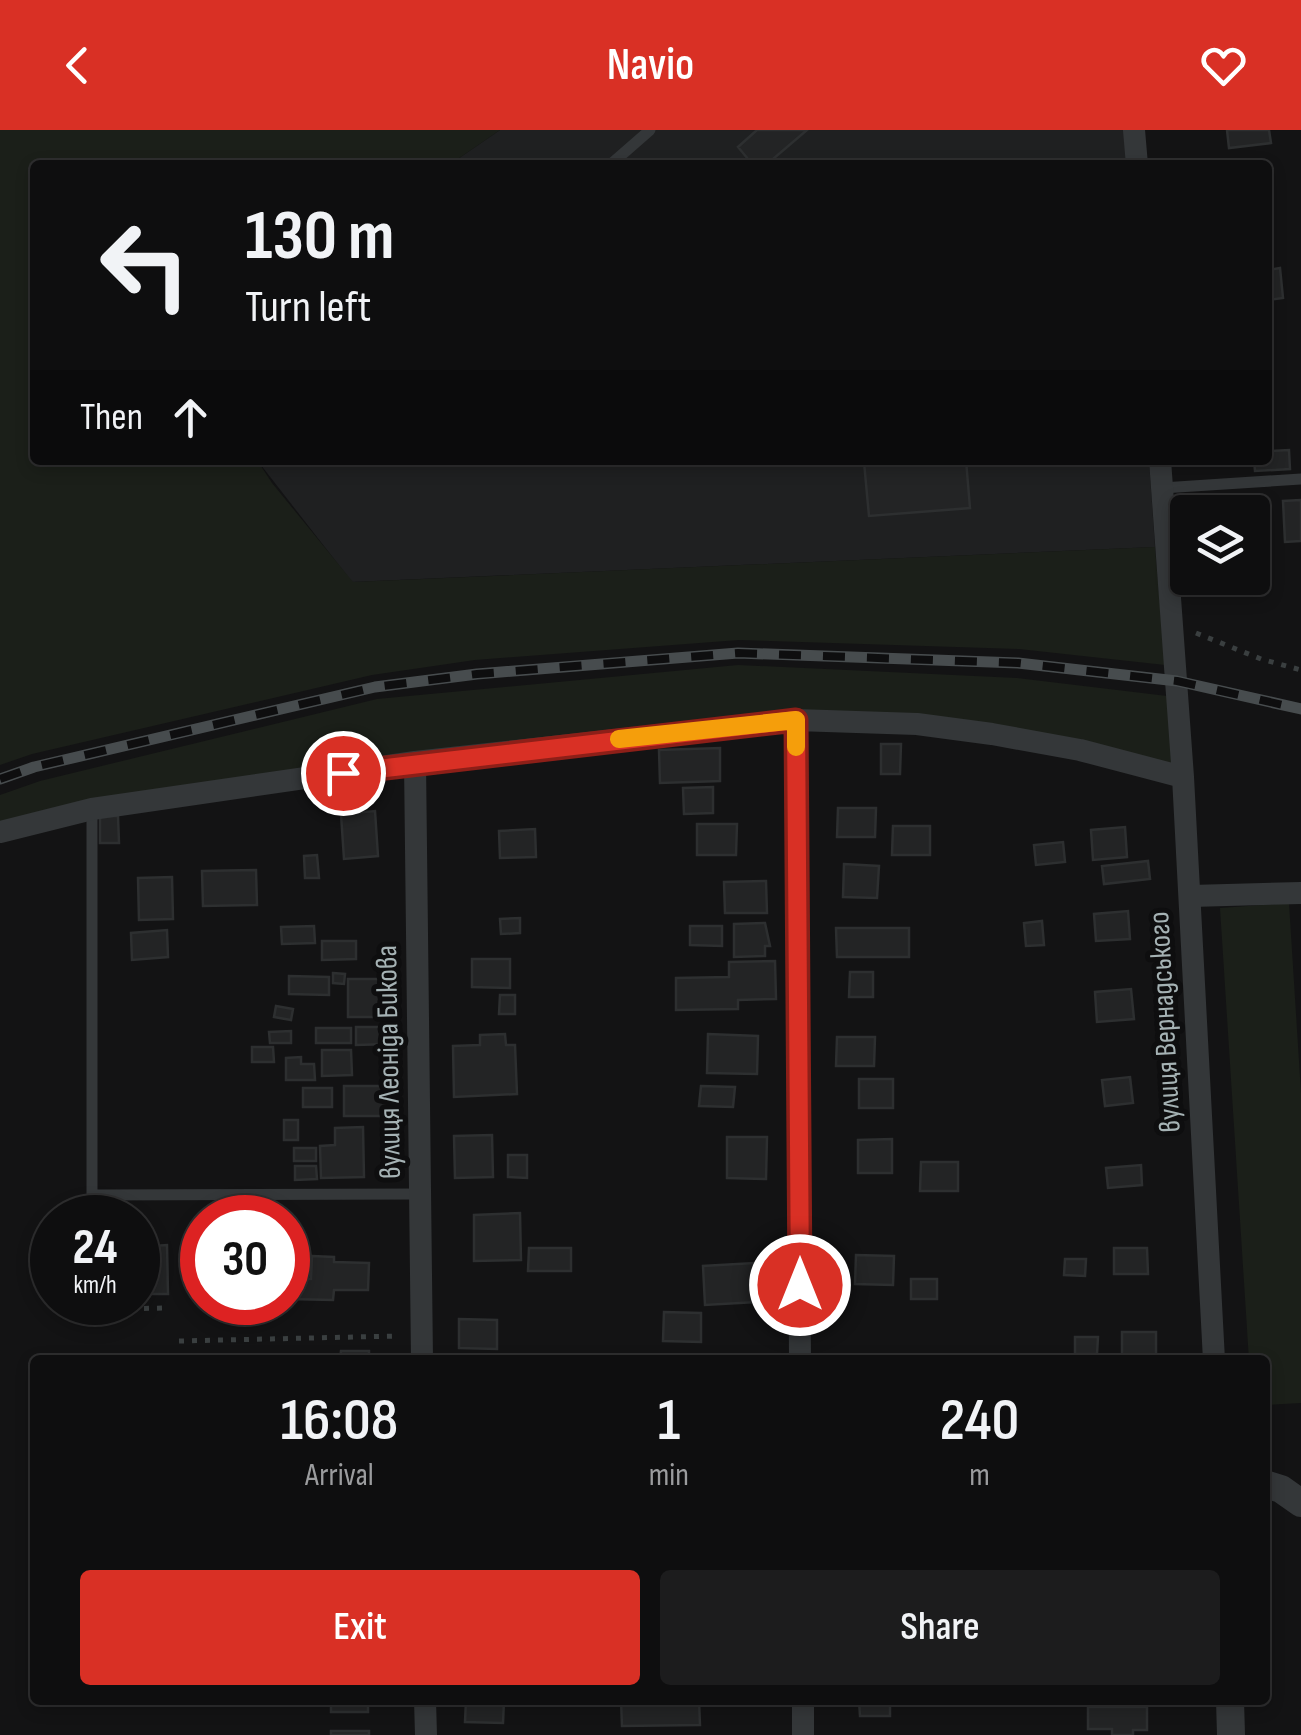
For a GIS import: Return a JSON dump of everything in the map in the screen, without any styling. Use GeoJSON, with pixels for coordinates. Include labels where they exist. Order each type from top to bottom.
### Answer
{"type":"FeatureCollection","features":[{"type":"Feature","properties":{"kind":"street"},"geometry":{"type":"LineString","coordinates":[[1134,130],[1137,160]]}},
{"type":"Feature","properties":{"kind":"street","name":"вулиця Вернадського"},"geometry":{"type":"LineString","coordinates":[[1160,465],[1184,777],[1214,1355]]}},
{"type":"Feature","properties":{"kind":"street"},"geometry":{"type":"LineString","coordinates":[[0,832],[92,809],[415,762],[796,720],[916,724],[992,734],[1080,750],[1184,777]]}},
{"type":"Feature","properties":{"kind":"street"},"geometry":{"type":"LineString","coordinates":[[796,720],[800,1355]]}},
{"type":"Feature","properties":{"kind":"street","name":"вулиця Леоніда Бикова"},"geometry":{"type":"LineString","coordinates":[[415,762],[422,1355]]}},
{"type":"Feature","properties":{"kind":"street"},"geometry":{"type":"LineString","coordinates":[[1190,896],[1301,893]]}},
{"type":"Feature","properties":{"kind":"street"},"geometry":{"type":"LineString","coordinates":[[1270,1485],[1281,1488],[1301,1503]]}},
{"type":"Feature","properties":{"kind":"street"},"geometry":{"type":"LineString","coordinates":[[425,1705],[426,1735]]}},
{"type":"Feature","properties":{"kind":"street"},"geometry":{"type":"LineString","coordinates":[[803,1705],[803,1735]]}},
{"type":"Feature","properties":{"kind":"street"},"geometry":{"type":"LineString","coordinates":[[1230,1705],[1231,1735]]}},
{"type":"Feature","properties":{"kind":"lane"},"geometry":{"type":"LineString","coordinates":[[616,160],[650,130]]}},
{"type":"Feature","properties":{"kind":"lane"},"geometry":{"type":"LineString","coordinates":[[1162,488],[1301,479]]}},
{"type":"Feature","properties":{"kind":"lane"},"geometry":{"type":"LineString","coordinates":[[92,809],[92,1195],[420,1194]]}},
{"type":"Feature","properties":{"kind":"path"},"geometry":{"type":"LineString","coordinates":[[1172,618],[1206,638],[1261,660],[1301,670]]}},
{"type":"Feature","properties":{"kind":"path"},"geometry":{"type":"LineString","coordinates":[[160,1308],[165,1308]]}},
{"type":"Feature","properties":{"kind":"path"},"geometry":{"type":"LineString","coordinates":[[179,1341],[421,1336]]}},
{"type":"Feature","properties":{"kind":"shaded area"},"geometry":{"type":"Polygon","coordinates":[[[0,130],[500,130],[456,160],[30,160],[30,465],[260,465],[353,582],[1155,547],[1165,665],[1019,649],[739,640],[475,660],[372,675],[32,754],[0,765],[0,130]]]}},
{"type":"Feature","properties":{"kind":"shaded area"},"geometry":{"type":"Polygon","coordinates":[[[500,130],[1124,130],[1127,160],[456,160],[500,130]]]}},
{"type":"Feature","properties":{"kind":"shaded area"},"geometry":{"type":"Polygon","coordinates":[[[261,465],[1149,465],[1155,547],[352,582],[261,465]]]}},
{"type":"Feature","properties":{"kind":"shaded area"},"geometry":{"type":"Polygon","coordinates":[[[738,665],[1017,678],[1167,696],[1173,767],[794,713],[0,827],[0,795],[40,781],[377,699],[738,665]]]}},
{"type":"Feature","properties":{"kind":"shaded area"},"geometry":{"type":"Polygon","coordinates":[[[1289,903],[1301,1093],[1301,1403],[1270,1405],[1270,1355],[1249,1355],[1220,908],[1289,903]]]}},
{"type":"Feature","properties":{"kind":"building"},"geometry":{"type":"Polygon","coordinates":[[[757,130],[807,130],[772,160],[749,160],[738,147],[757,130]]]}},
{"type":"Feature","properties":{"kind":"building"},"geometry":{"type":"Polygon","coordinates":[[[1227,130],[1269,130],[1271,143],[1229,148],[1227,130]]]}},
{"type":"Feature","properties":{"kind":"building"},"geometry":{"type":"Polygon","coordinates":[[[1280,268],[1283,298],[1272,299],[1272,269],[1280,268]]]}},
{"type":"Feature","properties":{"kind":"building"},"geometry":{"type":"Polygon","coordinates":[[[1289,450],[1290,469],[1255,471],[1254,465],[1272,465],[1272,451],[1289,450]]]}},
{"type":"Feature","properties":{"kind":"building"},"geometry":{"type":"Polygon","coordinates":[[[864,465],[966,465],[970,508],[869,516],[864,465]]]}},
{"type":"Feature","properties":{"kind":"building"},"geometry":{"type":"Polygon","coordinates":[[[1301,500],[1301,541],[1285,542],[1283,501],[1301,500]]]}},
{"type":"Feature","properties":{"kind":"building"},"geometry":{"type":"Polygon","coordinates":[[[881,744],[901,744],[900,774],[881,774],[881,744]]]}},
{"type":"Feature","properties":{"kind":"building"},"geometry":{"type":"Polygon","coordinates":[[[720,748],[720,781],[660,783],[659,750],[720,748]]]}},
{"type":"Feature","properties":{"kind":"building"},"geometry":{"type":"Polygon","coordinates":[[[713,787],[713,813],[684,814],[683,788],[713,787]]]}},
{"type":"Feature","properties":{"kind":"building"},"geometry":{"type":"Polygon","coordinates":[[[838,808],[876,808],[875,837],[837,837],[838,808]]]}},
{"type":"Feature","properties":{"kind":"building"},"geometry":{"type":"Polygon","coordinates":[[[375,811],[378,856],[344,859],[341,814],[375,811]]]}},
{"type":"Feature","properties":{"kind":"building"},"geometry":{"type":"Polygon","coordinates":[[[100,816],[118,816],[119,843],[100,843],[100,816]]]}},
{"type":"Feature","properties":{"kind":"building"},"geometry":{"type":"Polygon","coordinates":[[[697,824],[737,824],[736,855],[697,855],[697,824]]]}},
{"type":"Feature","properties":{"kind":"building"},"geometry":{"type":"Polygon","coordinates":[[[893,826],[930,826],[930,855],[892,855],[893,826]]]}},
{"type":"Feature","properties":{"kind":"building"},"geometry":{"type":"Polygon","coordinates":[[[1125,827],[1127,857],[1093,860],[1091,830],[1125,827]]]}},
{"type":"Feature","properties":{"kind":"building"},"geometry":{"type":"Polygon","coordinates":[[[535,829],[536,857],[500,858],[499,831],[535,829]]]}},
{"type":"Feature","properties":{"kind":"building"},"geometry":{"type":"Polygon","coordinates":[[[1063,842],[1065,862],[1036,865],[1034,845],[1063,842]]]}},
{"type":"Feature","properties":{"kind":"building"},"geometry":{"type":"Polygon","coordinates":[[[317,855],[319,878],[305,878],[304,856],[317,855]]]}},
{"type":"Feature","properties":{"kind":"building"},"geometry":{"type":"Polygon","coordinates":[[[1148,861],[1150,879],[1104,884],[1102,866],[1148,861]]]}},
{"type":"Feature","properties":{"kind":"building"},"geometry":{"type":"Polygon","coordinates":[[[844,864],[879,866],[877,898],[843,897],[844,864]]]}},
{"type":"Feature","properties":{"kind":"building"},"geometry":{"type":"Polygon","coordinates":[[[256,870],[257,905],[203,906],[202,871],[256,870]]]}},
{"type":"Feature","properties":{"kind":"building"},"geometry":{"type":"Polygon","coordinates":[[[172,877],[173,919],[139,920],[138,878],[172,877]]]}},
{"type":"Feature","properties":{"kind":"building"},"geometry":{"type":"Polygon","coordinates":[[[766,881],[767,913],[725,913],[724,882],[766,881]]]}},
{"type":"Feature","properties":{"kind":"building"},"geometry":{"type":"Polygon","coordinates":[[[1128,911],[1130,939],[1096,941],[1094,914],[1128,911]]]}},
{"type":"Feature","properties":{"kind":"building"},"geometry":{"type":"Polygon","coordinates":[[[520,918],[520,933],[501,934],[500,919],[520,918]]]}},
{"type":"Feature","properties":{"kind":"building"},"geometry":{"type":"Polygon","coordinates":[[[1042,921],[1044,945],[1026,946],[1024,923],[1042,921]]]}},
{"type":"Feature","properties":{"kind":"building"},"geometry":{"type":"Polygon","coordinates":[[[765,923],[770,946],[765,946],[765,956],[734,957],[734,924],[765,923]]]}},
{"type":"Feature","properties":{"kind":"building"},"geometry":{"type":"Polygon","coordinates":[[[314,926],[315,943],[282,944],[281,927],[314,926]]]}},
{"type":"Feature","properties":{"kind":"building"},"geometry":{"type":"Polygon","coordinates":[[[690,926],[722,926],[722,946],[690,945],[690,926]]]}},
{"type":"Feature","properties":{"kind":"building"},"geometry":{"type":"Polygon","coordinates":[[[836,928],[909,928],[909,957],[837,957],[836,928]]]}},
{"type":"Feature","properties":{"kind":"building"},"geometry":{"type":"Polygon","coordinates":[[[167,930],[168,957],[132,960],[131,933],[167,930]]]}},
{"type":"Feature","properties":{"kind":"building"},"geometry":{"type":"Polygon","coordinates":[[[322,941],[356,941],[356,959],[322,960],[322,941]]]}},
{"type":"Feature","properties":{"kind":"building"},"geometry":{"type":"Polygon","coordinates":[[[472,959],[510,959],[510,988],[472,987],[472,959]]]}},
{"type":"Feature","properties":{"kind":"building"},"geometry":{"type":"Polygon","coordinates":[[[775,961],[776,999],[738,1000],[738,1009],[676,1010],[676,978],[729,977],[729,962],[775,961]]]}},
{"type":"Feature","properties":{"kind":"building"},"geometry":{"type":"Polygon","coordinates":[[[850,972],[873,972],[873,997],[849,997],[850,972]]]}},
{"type":"Feature","properties":{"kind":"building"},"geometry":{"type":"Polygon","coordinates":[[[333,973],[345,974],[344,984],[333,983],[333,973]]]}},
{"type":"Feature","properties":{"kind":"building"},"geometry":{"type":"Polygon","coordinates":[[[289,976],[329,977],[329,995],[289,994],[289,976]]]}},
{"type":"Feature","properties":{"kind":"building"},"geometry":{"type":"Polygon","coordinates":[[[348,979],[385,979],[384,1017],[348,1017],[348,979]]]}},
{"type":"Feature","properties":{"kind":"building"},"geometry":{"type":"Polygon","coordinates":[[[1131,989],[1134,1019],[1097,1022],[1095,992],[1131,989]]]}},
{"type":"Feature","properties":{"kind":"building"},"geometry":{"type":"Polygon","coordinates":[[[500,995],[515,995],[515,1014],[499,1014],[500,995]]]}},
{"type":"Feature","properties":{"kind":"building"},"geometry":{"type":"Polygon","coordinates":[[[276,1006],[293,1009],[291,1020],[274,1017],[276,1006]]]}},
{"type":"Feature","properties":{"kind":"building"},"geometry":{"type":"Polygon","coordinates":[[[356,1027],[390,1027],[390,1044],[356,1045],[356,1027]]]}},
{"type":"Feature","properties":{"kind":"building"},"geometry":{"type":"Polygon","coordinates":[[[316,1028],[351,1028],[351,1043],[316,1043],[316,1028]]]}},
{"type":"Feature","properties":{"kind":"building"},"geometry":{"type":"Polygon","coordinates":[[[291,1031],[291,1043],[270,1043],[269,1032],[291,1031]]]}},
{"type":"Feature","properties":{"kind":"building"},"geometry":{"type":"Polygon","coordinates":[[[505,1034],[506,1045],[515,1045],[517,1094],[454,1097],[453,1046],[480,1045],[480,1035],[505,1034]]]}},
{"type":"Feature","properties":{"kind":"building"},"geometry":{"type":"Polygon","coordinates":[[[708,1034],[758,1036],[757,1074],[707,1073],[708,1034]]]}},
{"type":"Feature","properties":{"kind":"building"},"geometry":{"type":"Polygon","coordinates":[[[837,1037],[875,1037],[874,1066],[836,1066],[837,1037]]]}},
{"type":"Feature","properties":{"kind":"building"},"geometry":{"type":"Polygon","coordinates":[[[252,1047],[273,1047],[274,1062],[252,1062],[252,1047]]]}},
{"type":"Feature","properties":{"kind":"building"},"geometry":{"type":"Polygon","coordinates":[[[322,1050],[351,1050],[352,1075],[322,1076],[322,1050]]]}},
{"type":"Feature","properties":{"kind":"building"},"geometry":{"type":"Polygon","coordinates":[[[301,1057],[301,1064],[314,1064],[315,1080],[286,1080],[286,1058],[301,1057]]]}},
{"type":"Feature","properties":{"kind":"building"},"geometry":{"type":"Polygon","coordinates":[[[1130,1077],[1133,1103],[1105,1106],[1102,1080],[1130,1077]]]}},
{"type":"Feature","properties":{"kind":"building"},"geometry":{"type":"Polygon","coordinates":[[[859,1079],[893,1079],[893,1108],[859,1108],[859,1079]]]}},
{"type":"Feature","properties":{"kind":"building"},"geometry":{"type":"Polygon","coordinates":[[[344,1086],[389,1086],[388,1116],[344,1116],[344,1086]]]}},
{"type":"Feature","properties":{"kind":"building"},"geometry":{"type":"Polygon","coordinates":[[[701,1086],[735,1087],[733,1107],[699,1106],[701,1086]]]}},
{"type":"Feature","properties":{"kind":"building"},"geometry":{"type":"Polygon","coordinates":[[[303,1088],[332,1088],[332,1107],[303,1107],[303,1088]]]}},
{"type":"Feature","properties":{"kind":"building"},"geometry":{"type":"Polygon","coordinates":[[[284,1120],[298,1120],[298,1140],[284,1140],[284,1120]]]}},
{"type":"Feature","properties":{"kind":"building"},"geometry":{"type":"Polygon","coordinates":[[[363,1127],[364,1177],[321,1178],[320,1146],[335,1145],[335,1128],[363,1127]]]}},
{"type":"Feature","properties":{"kind":"building"},"geometry":{"type":"Polygon","coordinates":[[[492,1135],[493,1177],[455,1178],[454,1136],[492,1135]]]}},
{"type":"Feature","properties":{"kind":"building"},"geometry":{"type":"Polygon","coordinates":[[[727,1137],[767,1137],[766,1179],[727,1178],[727,1137]]]}},
{"type":"Feature","properties":{"kind":"building"},"geometry":{"type":"Polygon","coordinates":[[[892,1139],[892,1173],[858,1173],[858,1140],[892,1139]]]}},
{"type":"Feature","properties":{"kind":"building"},"geometry":{"type":"Polygon","coordinates":[[[294,1148],[316,1148],[316,1161],[294,1161],[294,1148]]]}},
{"type":"Feature","properties":{"kind":"building"},"geometry":{"type":"Polygon","coordinates":[[[508,1155],[527,1155],[527,1178],[508,1177],[508,1155]]]}},
{"type":"Feature","properties":{"kind":"building"},"geometry":{"type":"Polygon","coordinates":[[[921,1162],[958,1162],[958,1191],[920,1191],[921,1162]]]}},
{"type":"Feature","properties":{"kind":"building"},"geometry":{"type":"Polygon","coordinates":[[[1141,1165],[1142,1185],[1108,1188],[1106,1168],[1141,1165]]]}},
{"type":"Feature","properties":{"kind":"building"},"geometry":{"type":"Polygon","coordinates":[[[295,1166],[316,1166],[317,1179],[295,1180],[295,1166]]]}},
{"type":"Feature","properties":{"kind":"building"},"geometry":{"type":"Polygon","coordinates":[[[520,1213],[521,1260],[474,1261],[474,1215],[520,1213]]]}},
{"type":"Feature","properties":{"kind":"building"},"geometry":{"type":"Polygon","coordinates":[[[160,1245],[167,1245],[168,1294],[160,1294],[160,1245]]]}},
{"type":"Feature","properties":{"kind":"building"},"geometry":{"type":"Polygon","coordinates":[[[529,1248],[571,1248],[571,1271],[528,1271],[529,1248]]]}},
{"type":"Feature","properties":{"kind":"building"},"geometry":{"type":"Polygon","coordinates":[[[1114,1248],[1147,1248],[1148,1274],[1114,1274],[1114,1248]]]}},
{"type":"Feature","properties":{"kind":"building"},"geometry":{"type":"Polygon","coordinates":[[[856,1255],[894,1256],[893,1285],[855,1284],[856,1255]]]}},
{"type":"Feature","properties":{"kind":"building"},"geometry":{"type":"Polygon","coordinates":[[[312,1256],[334,1257],[334,1262],[369,1263],[368,1290],[334,1290],[333,1300],[310,1299],[312,1256]]]}},
{"type":"Feature","properties":{"kind":"building"},"geometry":{"type":"Polygon","coordinates":[[[1065,1259],[1086,1259],[1085,1276],[1064,1275],[1065,1259]]]}},
{"type":"Feature","properties":{"kind":"building"},"geometry":{"type":"Polygon","coordinates":[[[754,1263],[756,1302],[705,1305],[703,1266],[754,1263]]]}},
{"type":"Feature","properties":{"kind":"building"},"geometry":{"type":"Polygon","coordinates":[[[911,1279],[937,1279],[937,1299],[911,1299],[911,1279]]]}},
{"type":"Feature","properties":{"kind":"building"},"geometry":{"type":"Polygon","coordinates":[[[664,1312],[701,1313],[701,1342],[663,1341],[664,1312]]]}},
{"type":"Feature","properties":{"kind":"building"},"geometry":{"type":"Polygon","coordinates":[[[459,1319],[497,1320],[497,1349],[459,1348],[459,1319]]]}},
{"type":"Feature","properties":{"kind":"building"},"geometry":{"type":"Polygon","coordinates":[[[1122,1332],[1156,1332],[1156,1355],[1122,1355],[1122,1332]]]}},
{"type":"Feature","properties":{"kind":"building"},"geometry":{"type":"Polygon","coordinates":[[[1075,1337],[1098,1337],[1097,1354],[1075,1354],[1075,1337]]]}},
{"type":"Feature","properties":{"kind":"building"},"geometry":{"type":"Polygon","coordinates":[[[341,1351],[369,1351],[369,1355],[341,1355],[341,1351]]]}},
{"type":"Feature","properties":{"kind":"building"},"geometry":{"type":"Polygon","coordinates":[[[331,1705],[368,1705],[368,1712],[331,1712],[331,1705]]]}},
{"type":"Feature","properties":{"kind":"building"},"geometry":{"type":"Polygon","coordinates":[[[466,1705],[504,1705],[503,1723],[465,1722],[466,1705]]]}},
{"type":"Feature","properties":{"kind":"building"},"geometry":{"type":"Polygon","coordinates":[[[621,1705],[699,1705],[700,1725],[622,1726],[621,1705]]]}},
{"type":"Feature","properties":{"kind":"building"},"geometry":{"type":"Polygon","coordinates":[[[859,1705],[890,1705],[890,1716],[860,1716],[859,1705]]]}},
{"type":"Feature","properties":{"kind":"building"},"geometry":{"type":"Polygon","coordinates":[[[1088,1707],[1147,1707],[1147,1730],[1112,1735],[1112,1729],[1088,1729],[1088,1707]]]}},
{"type":"Feature","properties":{"kind":"building"},"geometry":{"type":"Polygon","coordinates":[[[331,1731],[369,1731],[369,1735],[331,1735],[331,1731]]]}},
{"type":"Feature","properties":{"kind":"railway"},"geometry":{"type":"LineString","coordinates":[[0,779],[34,767],[375,687],[477,674],[738,653],[1018,663],[1177,681],[1301,709]]}},
{"type":"Feature","properties":{"kind":"slow traffic"},"geometry":{"type":"LineString","coordinates":[[619,739],[796,720],[796,747]]}},
{"type":"Feature","properties":{"kind":"route"},"geometry":{"type":"LineString","coordinates":[[343,773],[796,720],[800,1285]]}}]}
